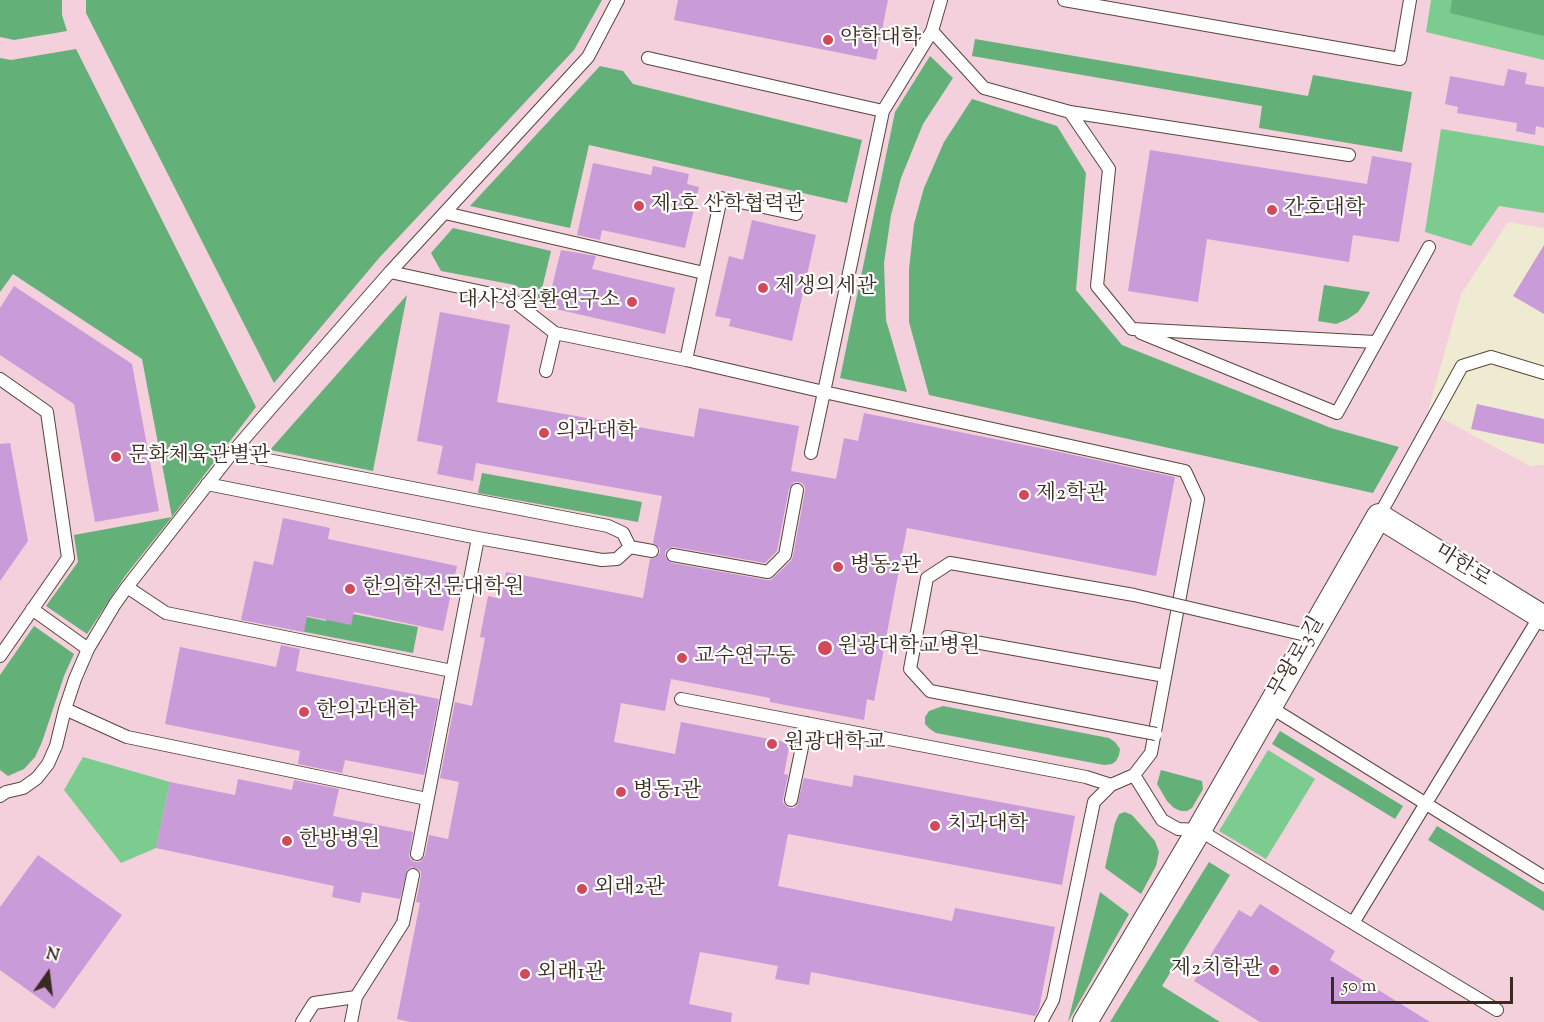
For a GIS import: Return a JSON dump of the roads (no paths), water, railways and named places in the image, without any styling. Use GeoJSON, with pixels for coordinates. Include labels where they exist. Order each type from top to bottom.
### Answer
{"type":"FeatureCollection","features":[{"type":"Feature","properties":{"kind":"street","name":"마한로"},"geometry":{"type":"LineString","coordinates":[[1379,516],[1542,617]]}},
{"type":"Feature","properties":{"kind":"street","name":"무왕로3길"},"geometry":{"type":"LineString","coordinates":[[1085,1022],[1199,830],[1379,516]]}},
{"type":"Feature","properties":{"kind":"lane"},"geometry":{"type":"LineString","coordinates":[[0,796],[6,792],[23,788],[37,778],[48,764],[56,746],[75,679],[88,649],[127,587],[232,453],[390,272],[588,57],[618,0]]}},
{"type":"Feature","properties":{"kind":"lane"},"geometry":{"type":"LineString","coordinates":[[811,453],[883,111],[932,31],[941,0]]}},
{"type":"Feature","properties":{"kind":"lane"},"geometry":{"type":"LineString","coordinates":[[1064,0],[1400,59],[1410,0]]}},
{"type":"Feature","properties":{"kind":"lane"},"geometry":{"type":"LineString","coordinates":[[932,31],[984,88],[1070,112],[1349,154]]}},
{"type":"Feature","properties":{"kind":"lane"},"geometry":{"type":"LineString","coordinates":[[648,58],[883,111]]}},
{"type":"Feature","properties":{"kind":"lane"},"geometry":{"type":"LineString","coordinates":[[1070,112],[1109,169],[1097,286],[1132,329],[1337,412],[1429,247]]}},
{"type":"Feature","properties":{"kind":"lane"},"geometry":{"type":"LineString","coordinates":[[686,360],[721,198],[796,214]]}},
{"type":"Feature","properties":{"kind":"lane"},"geometry":{"type":"LineString","coordinates":[[445,213],[704,273]]}},
{"type":"Feature","properties":{"kind":"lane"},"geometry":{"type":"LineString","coordinates":[[390,272],[510,298],[555,333],[1185,471],[1198,499],[1151,753],[1134,775],[1111,784],[1095,802],[1053,1000],[1041,1022]]}},
{"type":"Feature","properties":{"kind":"lane"},"geometry":{"type":"LineString","coordinates":[[1132,329],[1375,342]]}},
{"type":"Feature","properties":{"kind":"lane"},"geometry":{"type":"LineString","coordinates":[[546,371],[555,333]]}},
{"type":"Feature","properties":{"kind":"lane","name":"무왕로3길"},"geometry":{"type":"LineString","coordinates":[[1379,516],[1462,366],[1491,357],[1544,374]]}},
{"type":"Feature","properties":{"kind":"lane"},"geometry":{"type":"LineString","coordinates":[[0,379],[47,412],[68,558],[0,656]]}},
{"type":"Feature","properties":{"kind":"lane"},"geometry":{"type":"LineString","coordinates":[[232,453],[608,526],[623,533],[630,547]]}},
{"type":"Feature","properties":{"kind":"lane"},"geometry":{"type":"LineString","coordinates":[[207,484],[478,538],[602,560],[617,559],[630,547]]}},
{"type":"Feature","properties":{"kind":"lane"},"geometry":{"type":"LineString","coordinates":[[674,555],[768,572],[785,555],[797,490]]}},
{"type":"Feature","properties":{"kind":"lane"},"geometry":{"type":"LineString","coordinates":[[417,854],[478,538]]}},
{"type":"Feature","properties":{"kind":"lane"},"geometry":{"type":"LineString","coordinates":[[630,547],[652,551]]}},
{"type":"Feature","properties":{"kind":"lane"},"geometry":{"type":"LineString","coordinates":[[1155,734],[930,692],[910,669],[927,578],[950,563],[1134,595],[1310,636]]}},
{"type":"Feature","properties":{"kind":"lane"},"geometry":{"type":"LineString","coordinates":[[127,587],[166,613],[452,671]]}},
{"type":"Feature","properties":{"kind":"lane"},"geometry":{"type":"LineString","coordinates":[[32,609],[88,649]]}},
{"type":"Feature","properties":{"kind":"lane"},"geometry":{"type":"LineString","coordinates":[[1353,923],[1542,617]]}},
{"type":"Feature","properties":{"kind":"lane"},"geometry":{"type":"LineString","coordinates":[[947,637],[1165,676]]}},
{"type":"Feature","properties":{"kind":"lane"},"geometry":{"type":"LineString","coordinates":[[681,699],[1086,777],[1111,784]]}},
{"type":"Feature","properties":{"kind":"lane"},"geometry":{"type":"LineString","coordinates":[[1270,707],[1544,878]]}},
{"type":"Feature","properties":{"kind":"lane"},"geometry":{"type":"LineString","coordinates":[[65,709],[126,737],[427,799]]}},
{"type":"Feature","properties":{"kind":"lane"},"geometry":{"type":"LineString","coordinates":[[791,800],[807,723]]}},
{"type":"Feature","properties":{"kind":"lane"},"geometry":{"type":"LineString","coordinates":[[1134,775],[1162,820],[1178,829],[1199,830],[1497,1010]]}},
{"type":"Feature","properties":{"kind":"lane"},"geometry":{"type":"LineString","coordinates":[[351,1022],[356,996],[403,923],[413,874]]}},
{"type":"Feature","properties":{"kind":"lane"},"geometry":{"type":"LineString","coordinates":[[302,1022],[315,1003],[356,996]]}},
{"type":"Feature","properties":{"kind":"place","name":"약학대학"},"geometry":{"type":"Point","coordinates":[828,40]}},
{"type":"Feature","properties":{"kind":"place","name":"제1호 산학협력관"},"geometry":{"type":"Point","coordinates":[639,206]}},
{"type":"Feature","properties":{"kind":"place","name":"간호대학"},"geometry":{"type":"Point","coordinates":[1272,210]}},
{"type":"Feature","properties":{"kind":"place","name":"제생의세관"},"geometry":{"type":"Point","coordinates":[763,288]}},
{"type":"Feature","properties":{"kind":"place","name":"대사성질환연구소"},"geometry":{"type":"Point","coordinates":[632,302]}},
{"type":"Feature","properties":{"kind":"place","name":"의과대학"},"geometry":{"type":"Point","coordinates":[544,433]}},
{"type":"Feature","properties":{"kind":"place","name":"문화체육관별관"},"geometry":{"type":"Point","coordinates":[116,457]}},
{"type":"Feature","properties":{"kind":"place","name":"제2학관"},"geometry":{"type":"Point","coordinates":[1024,495]}},
{"type":"Feature","properties":{"kind":"place","name":"병동2관"},"geometry":{"type":"Point","coordinates":[838,567]}},
{"type":"Feature","properties":{"kind":"place","name":"한의학전문대학원"},"geometry":{"type":"Point","coordinates":[350,589]}},
{"type":"Feature","properties":{"kind":"place","name":"원광대학교병원"},"geometry":{"type":"Point","coordinates":[825,648]}},
{"type":"Feature","properties":{"kind":"place","name":"교수연구동"},"geometry":{"type":"Point","coordinates":[682,658]}},
{"type":"Feature","properties":{"kind":"place","name":"한의과대학"},"geometry":{"type":"Point","coordinates":[304,712]}},
{"type":"Feature","properties":{"kind":"place","name":"원광대학교"},"geometry":{"type":"Point","coordinates":[772,744]}},
{"type":"Feature","properties":{"kind":"place","name":"병동1관"},"geometry":{"type":"Point","coordinates":[621,792]}},
{"type":"Feature","properties":{"kind":"place","name":"치과대학"},"geometry":{"type":"Point","coordinates":[935,826]}},
{"type":"Feature","properties":{"kind":"place","name":"한방병원"},"geometry":{"type":"Point","coordinates":[287,841]}},
{"type":"Feature","properties":{"kind":"place","name":"외래2관"},"geometry":{"type":"Point","coordinates":[582,889]}},
{"type":"Feature","properties":{"kind":"place","name":"제2치학관"},"geometry":{"type":"Point","coordinates":[1274,970]}},
{"type":"Feature","properties":{"kind":"place","name":"외래1관"},"geometry":{"type":"Point","coordinates":[525,974]}}]}
